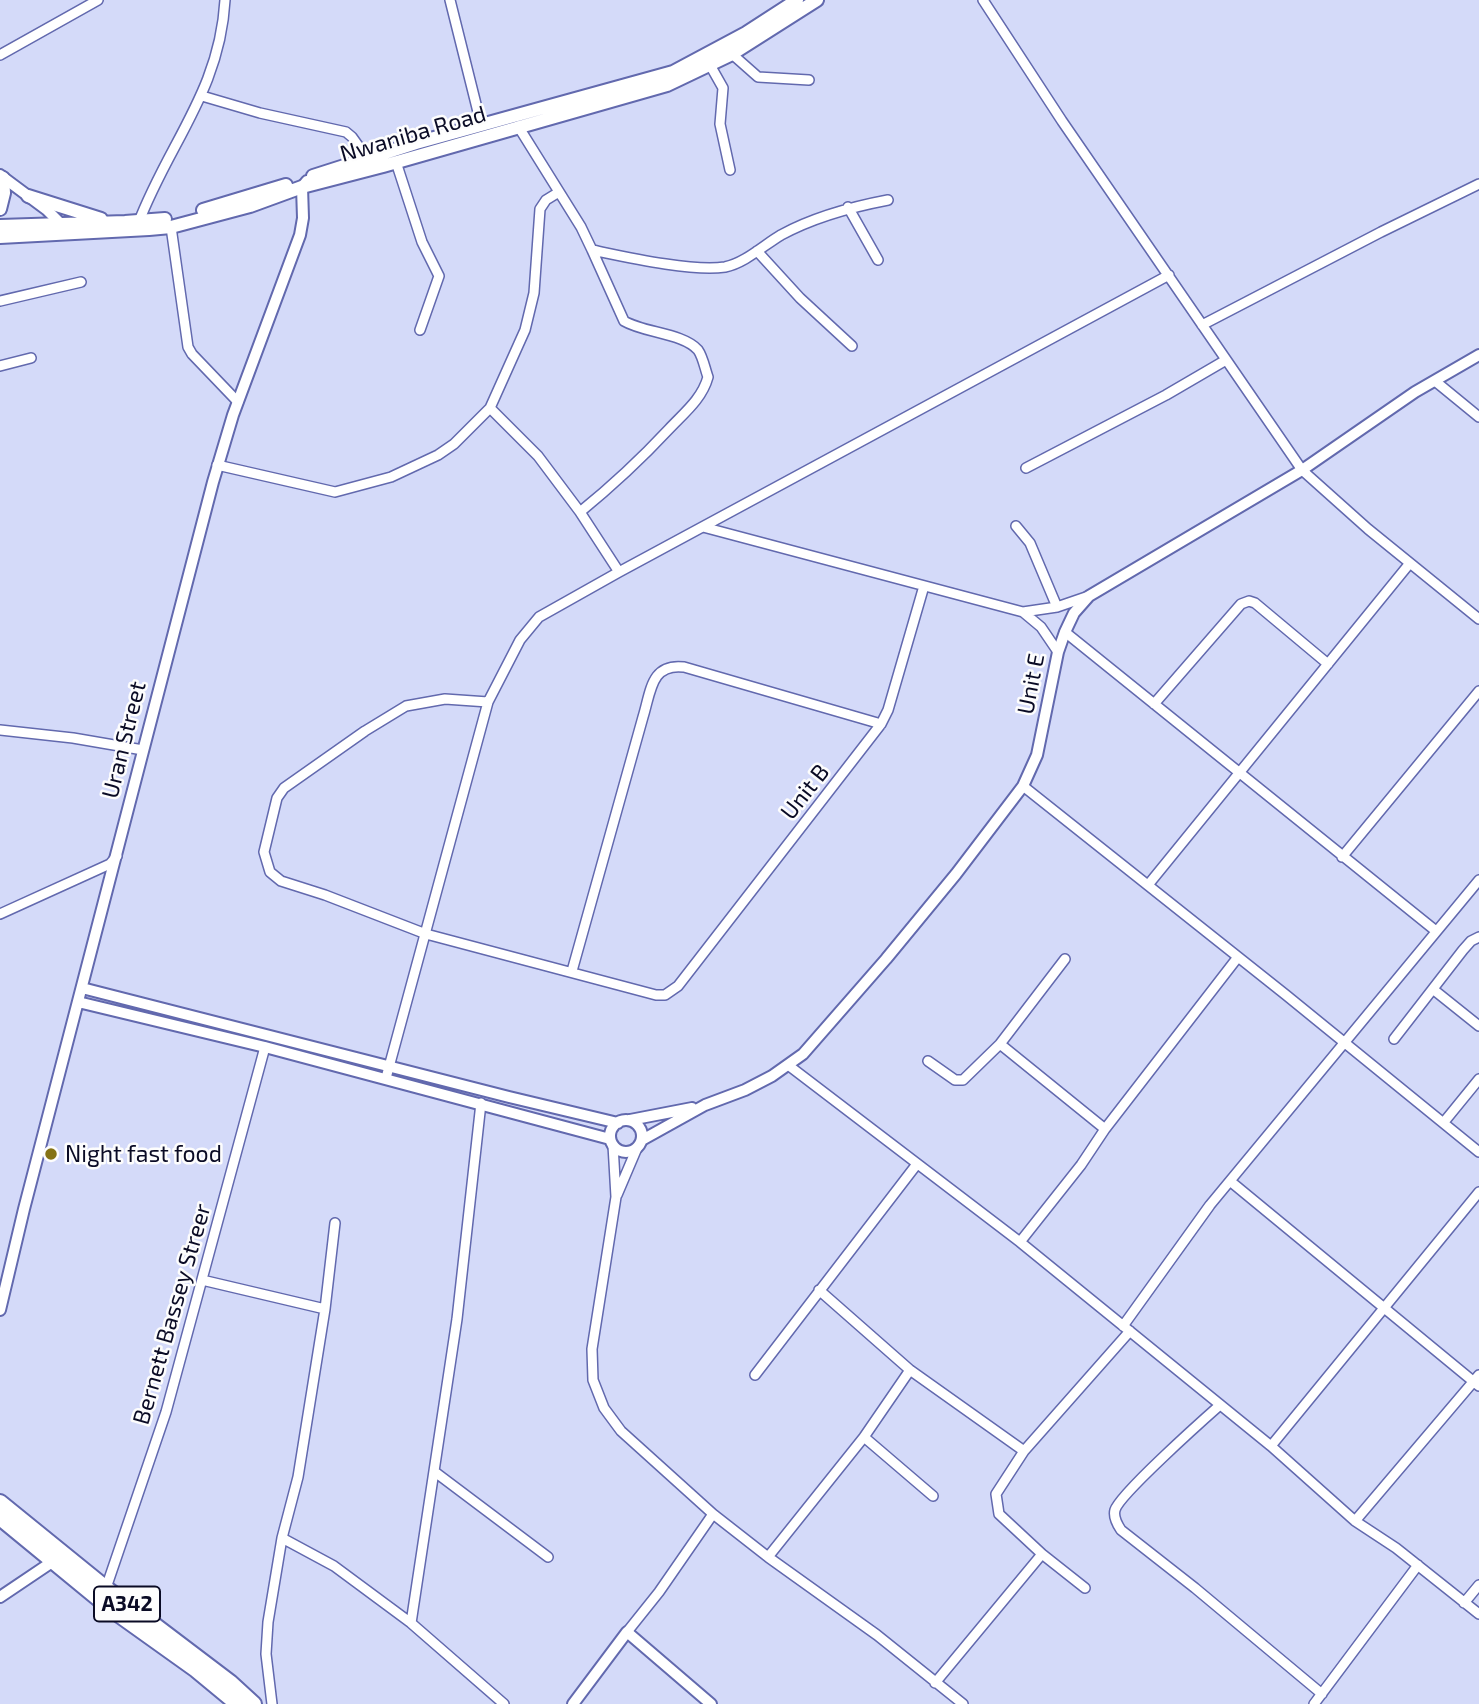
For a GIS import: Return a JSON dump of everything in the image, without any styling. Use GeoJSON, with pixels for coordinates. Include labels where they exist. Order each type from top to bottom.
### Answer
{"type":"FeatureCollection","features":[{"type":"Feature","properties":{"kind":"highway","name":"A342"},"geometry":{"type":"LineString","coordinates":[[0,1502],[106,1588],[230,1682],[254,1704]]}},
{"type":"Feature","properties":{"kind":"highway","name":"A342"},"geometry":{"type":"LineString","coordinates":[[0,1518],[112,1610],[211,1681],[237,1704]]}},
{"type":"Feature","properties":{"kind":"main road"},"geometry":{"type":"LineString","coordinates":[[28,196],[137,226],[192,214],[306,182],[367,159],[481,124],[673,72],[746,33],[797,0]]}},
{"type":"Feature","properties":{"kind":"main road","name":"Nwaniba Road"},"geometry":{"type":"LineString","coordinates":[[0,237],[70,235],[137,226],[171,226],[250,206],[306,182],[396,162],[667,85],[732,54],[817,0]]}},
{"type":"Feature","properties":{"kind":"main road"},"geometry":{"type":"LineString","coordinates":[[0,209],[4,193],[2,176]]}},
{"type":"Feature","properties":{"kind":"main road"},"geometry":{"type":"LineString","coordinates":[[0,226],[115,222]]}},
{"type":"Feature","properties":{"kind":"street"},"geometry":{"type":"LineString","coordinates":[[0,55],[98,0]]}},
{"type":"Feature","properties":{"kind":"street"},"geometry":{"type":"LineString","coordinates":[[137,226],[156,180],[202,96],[223,26],[225,0]]}},
{"type":"Feature","properties":{"kind":"street"},"geometry":{"type":"LineString","coordinates":[[450,0],[481,124]]}},
{"type":"Feature","properties":{"kind":"street"},"geometry":{"type":"LineString","coordinates":[[982,0],[1301,470],[1410,564],[1479,619]]}},
{"type":"Feature","properties":{"kind":"street"},"geometry":{"type":"LineString","coordinates":[[732,54],[758,77],[810,80]]}},
{"type":"Feature","properties":{"kind":"street"},"geometry":{"type":"LineString","coordinates":[[710,65],[723,88],[720,124],[730,170]]}},
{"type":"Feature","properties":{"kind":"street"},"geometry":{"type":"LineString","coordinates":[[202,96],[260,113],[346,132],[367,159]]}},
{"type":"Feature","properties":{"kind":"street"},"geometry":{"type":"LineString","coordinates":[[518,126],[582,227],[624,321],[634,327],[683,341],[698,351],[708,377],[699,397],[655,444],[626,474],[580,512]]}},
{"type":"Feature","properties":{"kind":"street"},"geometry":{"type":"LineString","coordinates":[[396,162],[422,242],[439,276],[420,330]]}},
{"type":"Feature","properties":{"kind":"street"},"geometry":{"type":"LineString","coordinates":[[2,176],[60,223],[70,235]]}},
{"type":"Feature","properties":{"kind":"street","name":"Uran Street"},"geometry":{"type":"LineString","coordinates":[[0,1310],[190,562],[238,402],[300,235],[306,182]]}},
{"type":"Feature","properties":{"kind":"street"},"geometry":{"type":"LineString","coordinates":[[1202,325],[1479,184]]}},
{"type":"Feature","properties":{"kind":"street"},"geometry":{"type":"LineString","coordinates":[[218,465],[335,492],[391,477],[438,456],[454,444],[490,408],[525,330],[534,293],[540,209],[546,200],[559,192]]}},
{"type":"Feature","properties":{"kind":"street"},"geometry":{"type":"LineString","coordinates":[[592,250],[709,268],[727,266],[782,235],[848,207],[888,200]]}},
{"type":"Feature","properties":{"kind":"street"},"geometry":{"type":"LineString","coordinates":[[848,207],[878,260]]}},
{"type":"Feature","properties":{"kind":"street"},"geometry":{"type":"LineString","coordinates":[[171,226],[188,347],[238,402]]}},
{"type":"Feature","properties":{"kind":"street"},"geometry":{"type":"LineString","coordinates":[[757,251],[800,298],[852,346]]}},
{"type":"Feature","properties":{"kind":"street"},"geometry":{"type":"LineString","coordinates":[[386,1078],[488,702],[520,640],[539,617],[1169,275]]}},
{"type":"Feature","properties":{"kind":"street"},"geometry":{"type":"LineString","coordinates":[[0,302],[81,282]]}},
{"type":"Feature","properties":{"kind":"street","name":"Unit E"},"geometry":{"type":"LineString","coordinates":[[705,1105],[745,1090],[788,1065],[815,1042],[956,874],[1023,786],[1037,755],[1058,652],[1074,613],[1089,596],[1301,470],[1479,355]]}},
{"type":"Feature","properties":{"kind":"street"},"geometry":{"type":"LineString","coordinates":[[0,366],[31,358]]}},
{"type":"Feature","properties":{"kind":"street"},"geometry":{"type":"LineString","coordinates":[[1026,468],[1166,395],[1226,360]]}},
{"type":"Feature","properties":{"kind":"street"},"geometry":{"type":"LineString","coordinates":[[1435,381],[1479,416]]}},
{"type":"Feature","properties":{"kind":"street"},"geometry":{"type":"LineString","coordinates":[[490,408],[538,456],[580,512],[619,572]]}},
{"type":"Feature","properties":{"kind":"street"},"geometry":{"type":"LineString","coordinates":[[1016,526],[1030,543],[1057,607]]}},
{"type":"Feature","properties":{"kind":"street"},"geometry":{"type":"LineString","coordinates":[[703,527],[1023,612],[1057,607],[1089,596]]}},
{"type":"Feature","properties":{"kind":"street"},"geometry":{"type":"LineString","coordinates":[[1148,886],[1410,564]]}},
{"type":"Feature","properties":{"kind":"street","name":"Unit B"},"geometry":{"type":"LineString","coordinates":[[572,971],[656,995],[665,995],[678,986],[881,724],[888,710],[925,586]]}},
{"type":"Feature","properties":{"kind":"street"},"geometry":{"type":"LineString","coordinates":[[1154,704],[1241,604],[1249,601],[1255,603],[1328,664]]}},
{"type":"Feature","properties":{"kind":"street"},"geometry":{"type":"LineString","coordinates":[[1023,612],[1041,627],[1058,652]]}},
{"type":"Feature","properties":{"kind":"street"},"geometry":{"type":"LineString","coordinates":[[1065,632],[1436,932]]}},
{"type":"Feature","properties":{"kind":"street"},"geometry":{"type":"LineString","coordinates":[[488,702],[445,699],[405,706],[285,788],[277,798],[264,852],[270,872],[281,881],[426,934],[572,971],[643,717],[656,676],[663,669],[670,665],[684,667],[881,724]]}},
{"type":"Feature","properties":{"kind":"street"},"geometry":{"type":"LineString","coordinates":[[1342,857],[1479,691]]}},
{"type":"Feature","properties":{"kind":"street"},"geometry":{"type":"LineString","coordinates":[[0,730],[73,738],[143,750]]}},
{"type":"Feature","properties":{"kind":"street"},"geometry":{"type":"LineString","coordinates":[[1023,786],[1479,1152]]}},
{"type":"Feature","properties":{"kind":"street"},"geometry":{"type":"LineString","coordinates":[[0,914],[110,864],[117,856]]}},
{"type":"Feature","properties":{"kind":"street"},"geometry":{"type":"LineString","coordinates":[[1085,1588],[1042,1554],[999,1514],[996,1494],[1024,1451],[1126,1329],[1230,1181],[1479,880]]}},
{"type":"Feature","properties":{"kind":"street"},"geometry":{"type":"LineString","coordinates":[[1394,1039],[1463,950],[1479,937]]}},
{"type":"Feature","properties":{"kind":"street"},"geometry":{"type":"LineString","coordinates":[[1020,1242],[1238,957]]}},
{"type":"Feature","properties":{"kind":"street"},"geometry":{"type":"LineString","coordinates":[[928,1061],[955,1080],[963,1080],[1000,1044],[1065,958]]}},
{"type":"Feature","properties":{"kind":"street"},"geometry":{"type":"LineString","coordinates":[[82,988],[618,1123],[705,1105]]}},
{"type":"Feature","properties":{"kind":"street"},"geometry":{"type":"LineString","coordinates":[[1434,990],[1479,1026]]}},
{"type":"Feature","properties":{"kind":"street"},"geometry":{"type":"LineString","coordinates":[[78,1002],[481,1103],[612,1142],[623,1152],[705,1105]]}},
{"type":"Feature","properties":{"kind":"street"},"geometry":{"type":"LineString","coordinates":[[1000,1044],[1105,1129]]}},
{"type":"Feature","properties":{"kind":"street","name":"Bernett Bassey Streer"},"geometry":{"type":"LineString","coordinates":[[106,1588],[166,1412],[265,1047]]}},
{"type":"Feature","properties":{"kind":"street"},"geometry":{"type":"LineString","coordinates":[[788,1065],[1020,1242],[1271,1446],[1355,1521],[1396,1548],[1479,1614]]}},
{"type":"Feature","properties":{"kind":"street"},"geometry":{"type":"LineString","coordinates":[[1444,1122],[1479,1079]]}},
{"type":"Feature","properties":{"kind":"street"},"geometry":{"type":"LineString","coordinates":[[411,1623],[457,1319],[481,1103]]}},
{"type":"Feature","properties":{"kind":"street"},"geometry":{"type":"LineString","coordinates":[[616,1197],[640,1144],[640,1128],[630,1120]]}},
{"type":"Feature","properties":{"kind":"street"},"geometry":{"type":"LineString","coordinates":[[618,1123],[611,1130],[616,1197],[592,1349],[593,1380],[604,1408],[621,1431],[713,1514],[877,1636],[962,1704]]}},
{"type":"Feature","properties":{"kind":"street"},"geometry":{"type":"LineString","coordinates":[[755,1375],[917,1164]]}},
{"type":"Feature","properties":{"kind":"street"},"geometry":{"type":"LineString","coordinates":[[1230,1181],[1477,1381],[1355,1521]]}},
{"type":"Feature","properties":{"kind":"street"},"geometry":{"type":"LineString","coordinates":[[1271,1446],[1479,1192]]}},
{"type":"Feature","properties":{"kind":"street"},"geometry":{"type":"LineString","coordinates":[[272,1704],[266,1654],[268,1622],[282,1538],[298,1477],[325,1309],[335,1223]]}},
{"type":"Feature","properties":{"kind":"street"},"geometry":{"type":"LineString","coordinates":[[202,1280],[325,1309]]}},
{"type":"Feature","properties":{"kind":"street"},"geometry":{"type":"LineString","coordinates":[[819,1290],[910,1370],[1024,1451]]}},
{"type":"Feature","properties":{"kind":"street"},"geometry":{"type":"LineString","coordinates":[[768,1557],[864,1437],[910,1370]]}},
{"type":"Feature","properties":{"kind":"street"},"geometry":{"type":"LineString","coordinates":[[1220,1405],[1128,1492],[1115,1508],[1115,1519],[1121,1530],[1322,1694]]}},
{"type":"Feature","properties":{"kind":"street"},"geometry":{"type":"LineString","coordinates":[[864,1437],[933,1496]]}},
{"type":"Feature","properties":{"kind":"street"},"geometry":{"type":"LineString","coordinates":[[435,1472],[548,1557]]}},
{"type":"Feature","properties":{"kind":"street"},"geometry":{"type":"LineString","coordinates":[[573,1704],[659,1592],[713,1514]]}},
{"type":"Feature","properties":{"kind":"street"},"geometry":{"type":"LineString","coordinates":[[282,1538],[334,1566],[411,1623],[504,1704]]}},
{"type":"Feature","properties":{"kind":"street"},"geometry":{"type":"LineString","coordinates":[[935,1683],[1042,1554]]}},
{"type":"Feature","properties":{"kind":"street"},"geometry":{"type":"LineString","coordinates":[[0,1597],[52,1562]]}},
{"type":"Feature","properties":{"kind":"street"},"geometry":{"type":"LineString","coordinates":[[1314,1704],[1418,1565]]}},
{"type":"Feature","properties":{"kind":"street"},"geometry":{"type":"LineString","coordinates":[[1464,1603],[1479,1585]]}},
{"type":"Feature","properties":{"kind":"street"},"geometry":{"type":"LineString","coordinates":[[626,1632],[711,1704]]}},
{"type":"Feature","properties":{"kind":"place","name":"Night fast food"},"geometry":{"type":"Point","coordinates":[51,1154]}}]}
